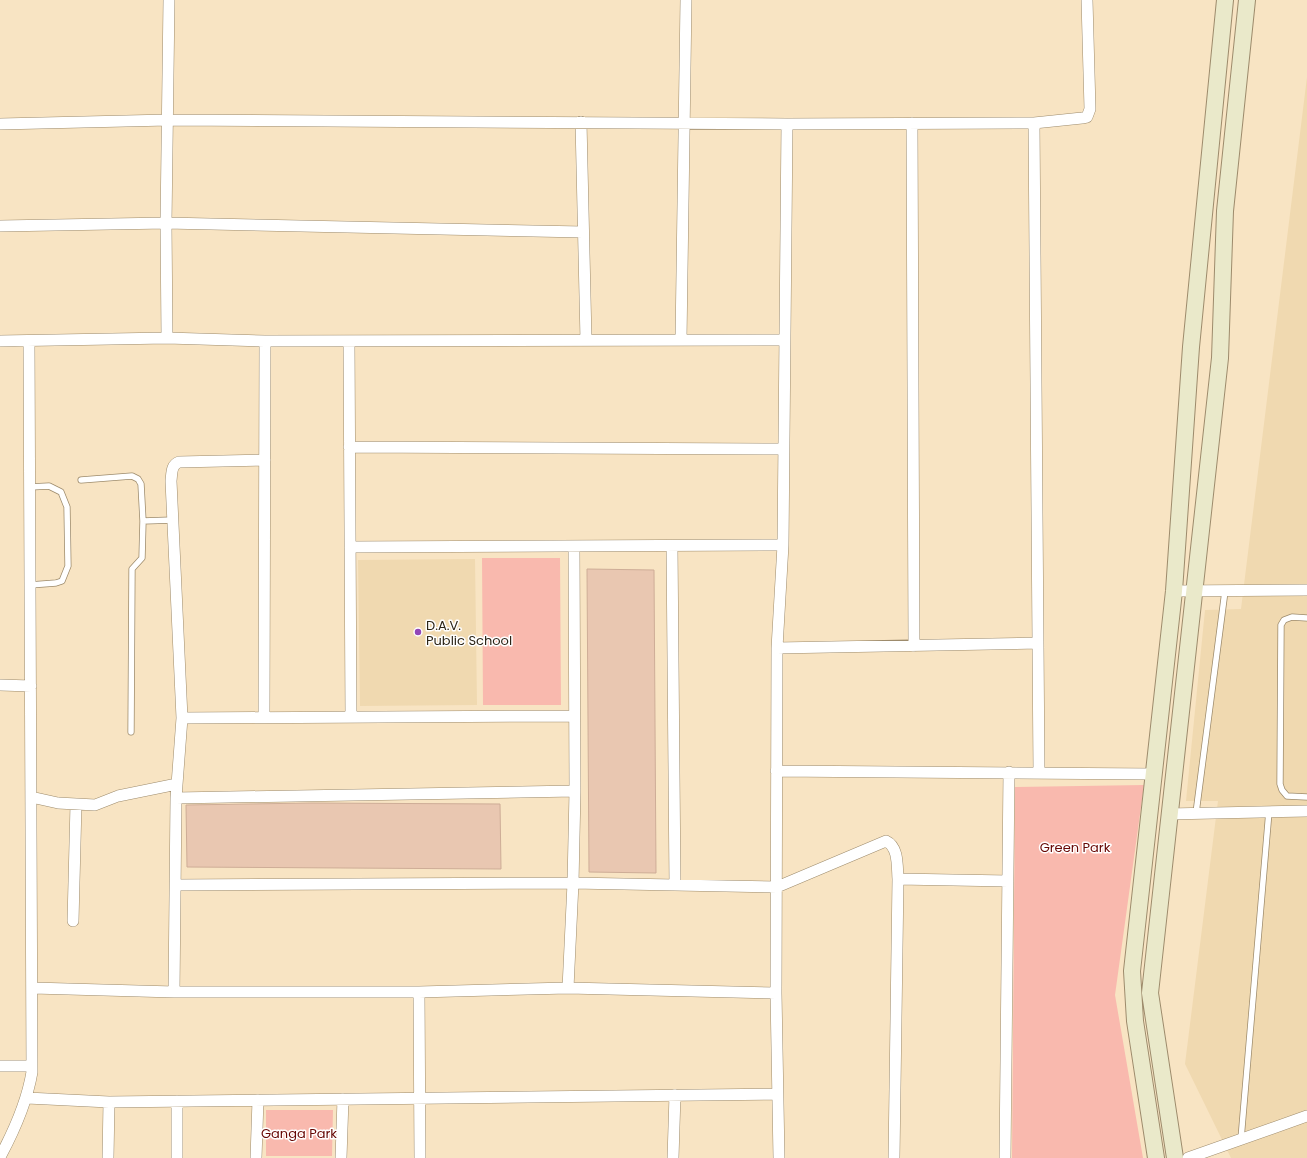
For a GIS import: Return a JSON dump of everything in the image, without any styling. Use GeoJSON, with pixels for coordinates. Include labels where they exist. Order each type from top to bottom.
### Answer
{"type":"FeatureCollection","features":[{"type":"Feature","properties":{"kind":"street"},"geometry":{"type":"LineString","coordinates":[[167,338],[166,223],[169,0]]}},
{"type":"Feature","properties":{"kind":"street"},"geometry":{"type":"LineString","coordinates":[[681,340],[686,0]]}},
{"type":"Feature","properties":{"kind":"street"},"geometry":{"type":"LineString","coordinates":[[0,124],[168,120],[787,124],[1034,123],[1082,118],[1087,117],[1089,114],[1087,0]]}},
{"type":"Feature","properties":{"kind":"street"},"geometry":{"type":"LineString","coordinates":[[1156,1158],[1135,1021],[1132,971],[1174,591],[1191,347],[1225,0]]}},
{"type":"Feature","properties":{"kind":"street"},"geometry":{"type":"LineString","coordinates":[[1175,1158],[1150,993],[1220,358],[1225,211],[1247,0]]}},
{"type":"Feature","properties":{"kind":"street"},"geometry":{"type":"LineString","coordinates":[[581,122],[586,340]]}},
{"type":"Feature","properties":{"kind":"street"},"geometry":{"type":"LineString","coordinates":[[912,123],[914,646]]}},
{"type":"Feature","properties":{"kind":"street"},"geometry":{"type":"LineString","coordinates":[[1034,123],[1039,773]]}},
{"type":"Feature","properties":{"kind":"street"},"geometry":{"type":"LineString","coordinates":[[778,1158],[776,993],[776,648],[783,545],[787,124]]}},
{"type":"Feature","properties":{"kind":"street"},"geometry":{"type":"LineString","coordinates":[[0,226],[166,223],[583,232]]}},
{"type":"Feature","properties":{"kind":"street"},"geometry":{"type":"LineString","coordinates":[[0,341],[167,338],[265,341],[785,340]]}},
{"type":"Feature","properties":{"kind":"street"},"geometry":{"type":"LineString","coordinates":[[0,1157],[21,1113],[31,1082],[32,1066],[33,988],[29,341]]}},
{"type":"Feature","properties":{"kind":"street"},"geometry":{"type":"LineString","coordinates":[[264,717],[265,341]]}},
{"type":"Feature","properties":{"kind":"street"},"geometry":{"type":"LineString","coordinates":[[349,341],[351,717]]}},
{"type":"Feature","properties":{"kind":"street"},"geometry":{"type":"LineString","coordinates":[[349,447],[784,449]]}},
{"type":"Feature","properties":{"kind":"street"},"geometry":{"type":"LineString","coordinates":[[174,992],[176,798],[182,718],[171,481],[173,467],[176,463],[265,460]]}},
{"type":"Feature","properties":{"kind":"street"},"geometry":{"type":"LineString","coordinates":[[350,547],[783,545]]}},
{"type":"Feature","properties":{"kind":"street"},"geometry":{"type":"LineString","coordinates":[[568,988],[573,883],[575,791],[574,546]]}},
{"type":"Feature","properties":{"kind":"street"},"geometry":{"type":"LineString","coordinates":[[672,546],[675,885]]}},
{"type":"Feature","properties":{"kind":"street"},"geometry":{"type":"LineString","coordinates":[[1174,591],[1307,590]]}},
{"type":"Feature","properties":{"kind":"street"},"geometry":{"type":"LineString","coordinates":[[776,648],[1038,643]]}},
{"type":"Feature","properties":{"kind":"street"},"geometry":{"type":"LineString","coordinates":[[0,685],[31,686]]}},
{"type":"Feature","properties":{"kind":"street"},"geometry":{"type":"LineString","coordinates":[[182,718],[574,716]]}},
{"type":"Feature","properties":{"kind":"street"},"geometry":{"type":"LineString","coordinates":[[776,771],[1154,774]]}},
{"type":"Feature","properties":{"kind":"street"},"geometry":{"type":"LineString","coordinates":[[1005,1158],[1009,772]]}},
{"type":"Feature","properties":{"kind":"street"},"geometry":{"type":"LineString","coordinates":[[32,797],[58,803],[95,805],[118,796],[177,784]]}},
{"type":"Feature","properties":{"kind":"street"},"geometry":{"type":"LineString","coordinates":[[176,798],[575,791]]}},
{"type":"Feature","properties":{"kind":"street"},"geometry":{"type":"LineString","coordinates":[[73,922],[76,804]]}},
{"type":"Feature","properties":{"kind":"street"},"geometry":{"type":"LineString","coordinates":[[1169,814],[1307,811]]}},
{"type":"Feature","properties":{"kind":"street"},"geometry":{"type":"LineString","coordinates":[[176,885],[573,883],[777,887],[886,841],[890,843],[894,849],[898,879],[894,1158]]}},
{"type":"Feature","properties":{"kind":"street"},"geometry":{"type":"LineString","coordinates":[[898,879],[1008,881]]}},
{"type":"Feature","properties":{"kind":"street"},"geometry":{"type":"LineString","coordinates":[[33,988],[174,992],[419,992],[568,988],[776,993]]}},
{"type":"Feature","properties":{"kind":"street"},"geometry":{"type":"LineString","coordinates":[[419,992],[418,1097],[420,1158]]}},
{"type":"Feature","properties":{"kind":"street"},"geometry":{"type":"LineString","coordinates":[[0,1066],[32,1066]]}},
{"type":"Feature","properties":{"kind":"street"},"geometry":{"type":"LineString","coordinates":[[26,1098],[109,1102],[418,1097],[777,1094]]}},
{"type":"Feature","properties":{"kind":"street"},"geometry":{"type":"LineString","coordinates":[[673,1158],[675,1095]]}},
{"type":"Feature","properties":{"kind":"street"},"geometry":{"type":"LineString","coordinates":[[341,1158],[343,1099]]}},
{"type":"Feature","properties":{"kind":"street"},"geometry":{"type":"LineString","coordinates":[[256,1158],[258,1100]]}},
{"type":"Feature","properties":{"kind":"street"},"geometry":{"type":"LineString","coordinates":[[177,1101],[177,1158]]}},
{"type":"Feature","properties":{"kind":"street"},"geometry":{"type":"LineString","coordinates":[[108,1158],[109,1102]]}},
{"type":"Feature","properties":{"kind":"street"},"geometry":{"type":"LineString","coordinates":[[1188,1158],[1307,1116]]}},
{"type":"Feature","properties":{"kind":"lane"},"geometry":{"type":"LineString","coordinates":[[81,480],[132,476],[138,479],[141,484],[143,521],[142,558],[132,569],[131,732]]}},
{"type":"Feature","properties":{"kind":"lane"},"geometry":{"type":"LineString","coordinates":[[30,487],[49,486],[61,492],[67,507],[68,566],[62,581],[56,583],[30,585]]}},
{"type":"Feature","properties":{"kind":"lane"},"geometry":{"type":"LineString","coordinates":[[143,521],[173,520]]}},
{"type":"Feature","properties":{"kind":"lane"},"geometry":{"type":"LineString","coordinates":[[1196,814],[1225,591]]}},
{"type":"Feature","properties":{"kind":"lane"},"geometry":{"type":"LineString","coordinates":[[1307,618],[1292,617],[1284,620],[1281,625],[1280,633],[1280,784],[1282,790],[1287,796],[1307,797]]}},
{"type":"Feature","properties":{"kind":"lane"},"geometry":{"type":"LineString","coordinates":[[1241,1140],[1269,812]]}},
{"type":"Feature","properties":{"kind":"shaded area"},"geometry":{"type":"Polygon","coordinates":[[[1307,77],[1307,1158],[1231,1158],[1185,1064],[1218,801],[1186,801],[1205,610],[1241,609],[1307,77]]]}},
{"type":"Feature","properties":{"kind":"shaded area","name":"D.A.V. Public School"},"geometry":{"type":"Polygon","coordinates":[[[475,559],[477,705],[360,706],[358,560],[475,559]]]}},
{"type":"Feature","properties":{"kind":"green space"},"geometry":{"type":"Polygon","coordinates":[[[482,558],[560,558],[561,705],[483,705],[482,558]]]}},
{"type":"Feature","properties":{"kind":"green space","name":"Green Park"},"geometry":{"type":"Polygon","coordinates":[[[1144,785],[1115,995],[1143,1158],[1012,1158],[1015,787],[1144,785]]]}},
{"type":"Feature","properties":{"kind":"green space","name":"Ganga Park"},"geometry":{"type":"Polygon","coordinates":[[[266,1110],[333,1110],[332,1156],[266,1156],[266,1110]]]}},
{"type":"Feature","properties":{"kind":"building"},"geometry":{"type":"Polygon","coordinates":[[[587,569],[654,570],[656,873],[589,872],[587,569]]]}},
{"type":"Feature","properties":{"kind":"building"},"geometry":{"type":"Polygon","coordinates":[[[311,803],[500,804],[501,869],[187,867],[186,805],[311,803]]]}},
{"type":"Feature","properties":{"kind":"place","name":"D.A.V. Public School"},"geometry":{"type":"Point","coordinates":[418,632]}}]}
